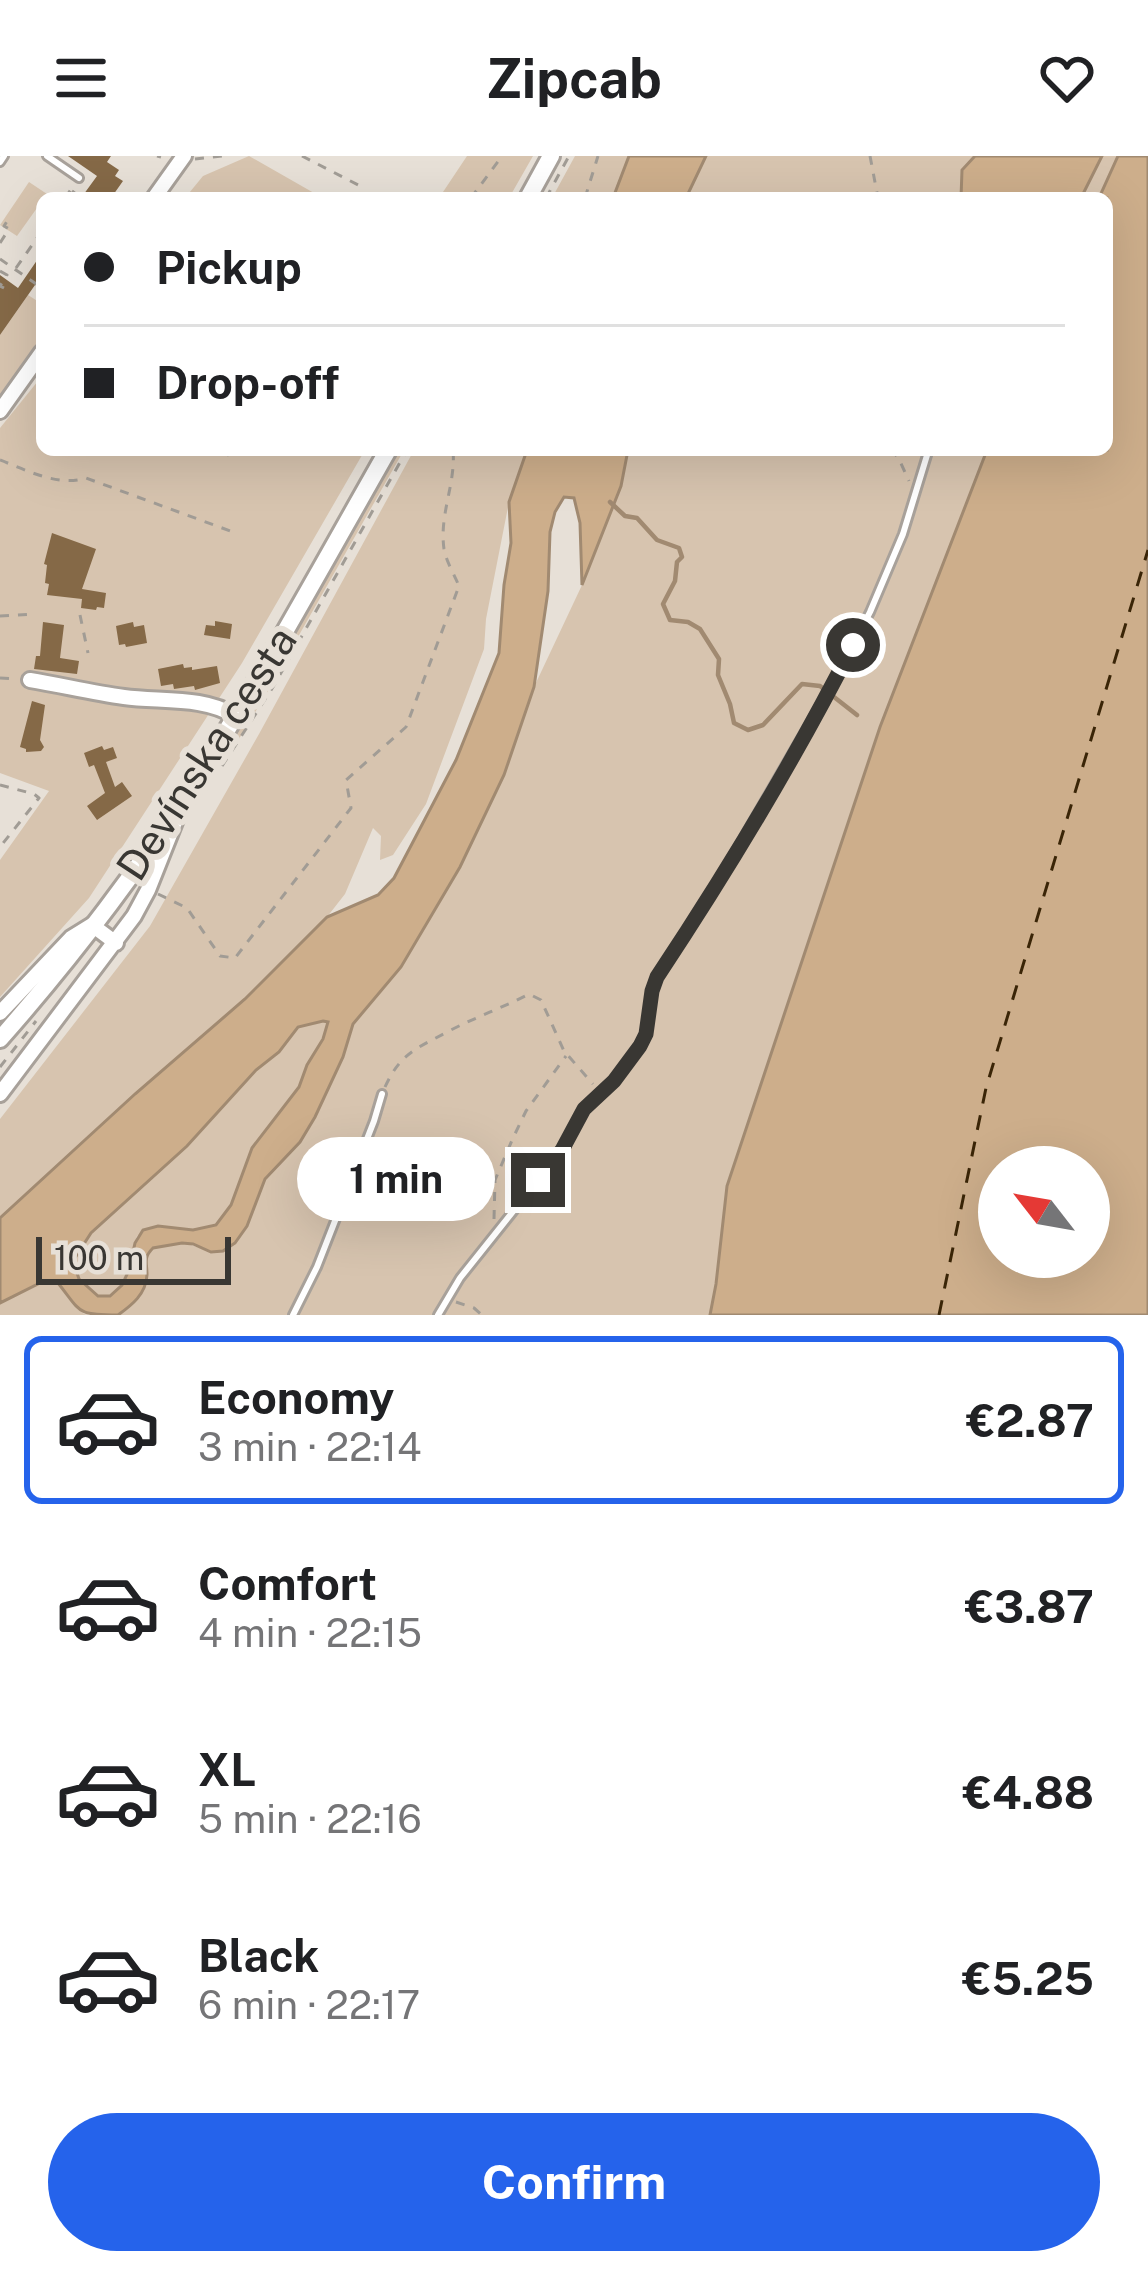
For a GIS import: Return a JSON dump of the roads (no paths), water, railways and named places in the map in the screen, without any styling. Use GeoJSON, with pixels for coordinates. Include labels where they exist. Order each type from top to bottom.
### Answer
{"type":"FeatureCollection","features":[{"type":"Feature","properties":{"kind":"street"},"geometry":{"type":"LineString","coordinates":[[158,192],[184,156]]}},
{"type":"Feature","properties":{"kind":"street"},"geometry":{"type":"LineString","coordinates":[[531,192],[551,156]]}},
{"type":"Feature","properties":{"kind":"street"},"geometry":{"type":"LineString","coordinates":[[0,411],[36,360]]}},
{"type":"Feature","properties":{"kind":"street","name":"Devínska cesta"},"geometry":{"type":"LineString","coordinates":[[0,1039],[92,925],[187,794],[385,456]]}},
{"type":"Feature","properties":{"kind":"street"},"geometry":{"type":"LineString","coordinates":[[30,680],[123,698],[181,701],[235,716]]}},
{"type":"Feature","properties":{"kind":"street"},"geometry":{"type":"LineString","coordinates":[[0,1094],[112,947],[148,890],[187,794]]}},
{"type":"Feature","properties":{"kind":"street"},"geometry":{"type":"LineString","coordinates":[[0,1013],[71,938],[92,925],[112,947]]}},
{"type":"Feature","properties":{"kind":"lane"},"geometry":{"type":"LineString","coordinates":[[47,156],[79,178]]}},
{"type":"Feature","properties":{"kind":"lane"},"geometry":{"type":"LineString","coordinates":[[438,1315],[460,1278],[562,1150],[584,1109],[614,1081],[640,1046],[657,977],[712,894],[822,704],[869,612],[903,534],[927,456]]}},
{"type":"Feature","properties":{"kind":"lane"},"geometry":{"type":"LineString","coordinates":[[293,1315],[317,1267],[382,1094]]}},
{"type":"Feature","properties":{"kind":"waterway"},"geometry":{"type":"LineString","coordinates":[[610,502],[625,516],[637,518],[657,540],[679,548],[682,557],[663,604],[670,620],[700,629],[719,659],[718,675],[734,723],[748,730],[763,725],[802,684],[820,686],[857,715]]}}]}
